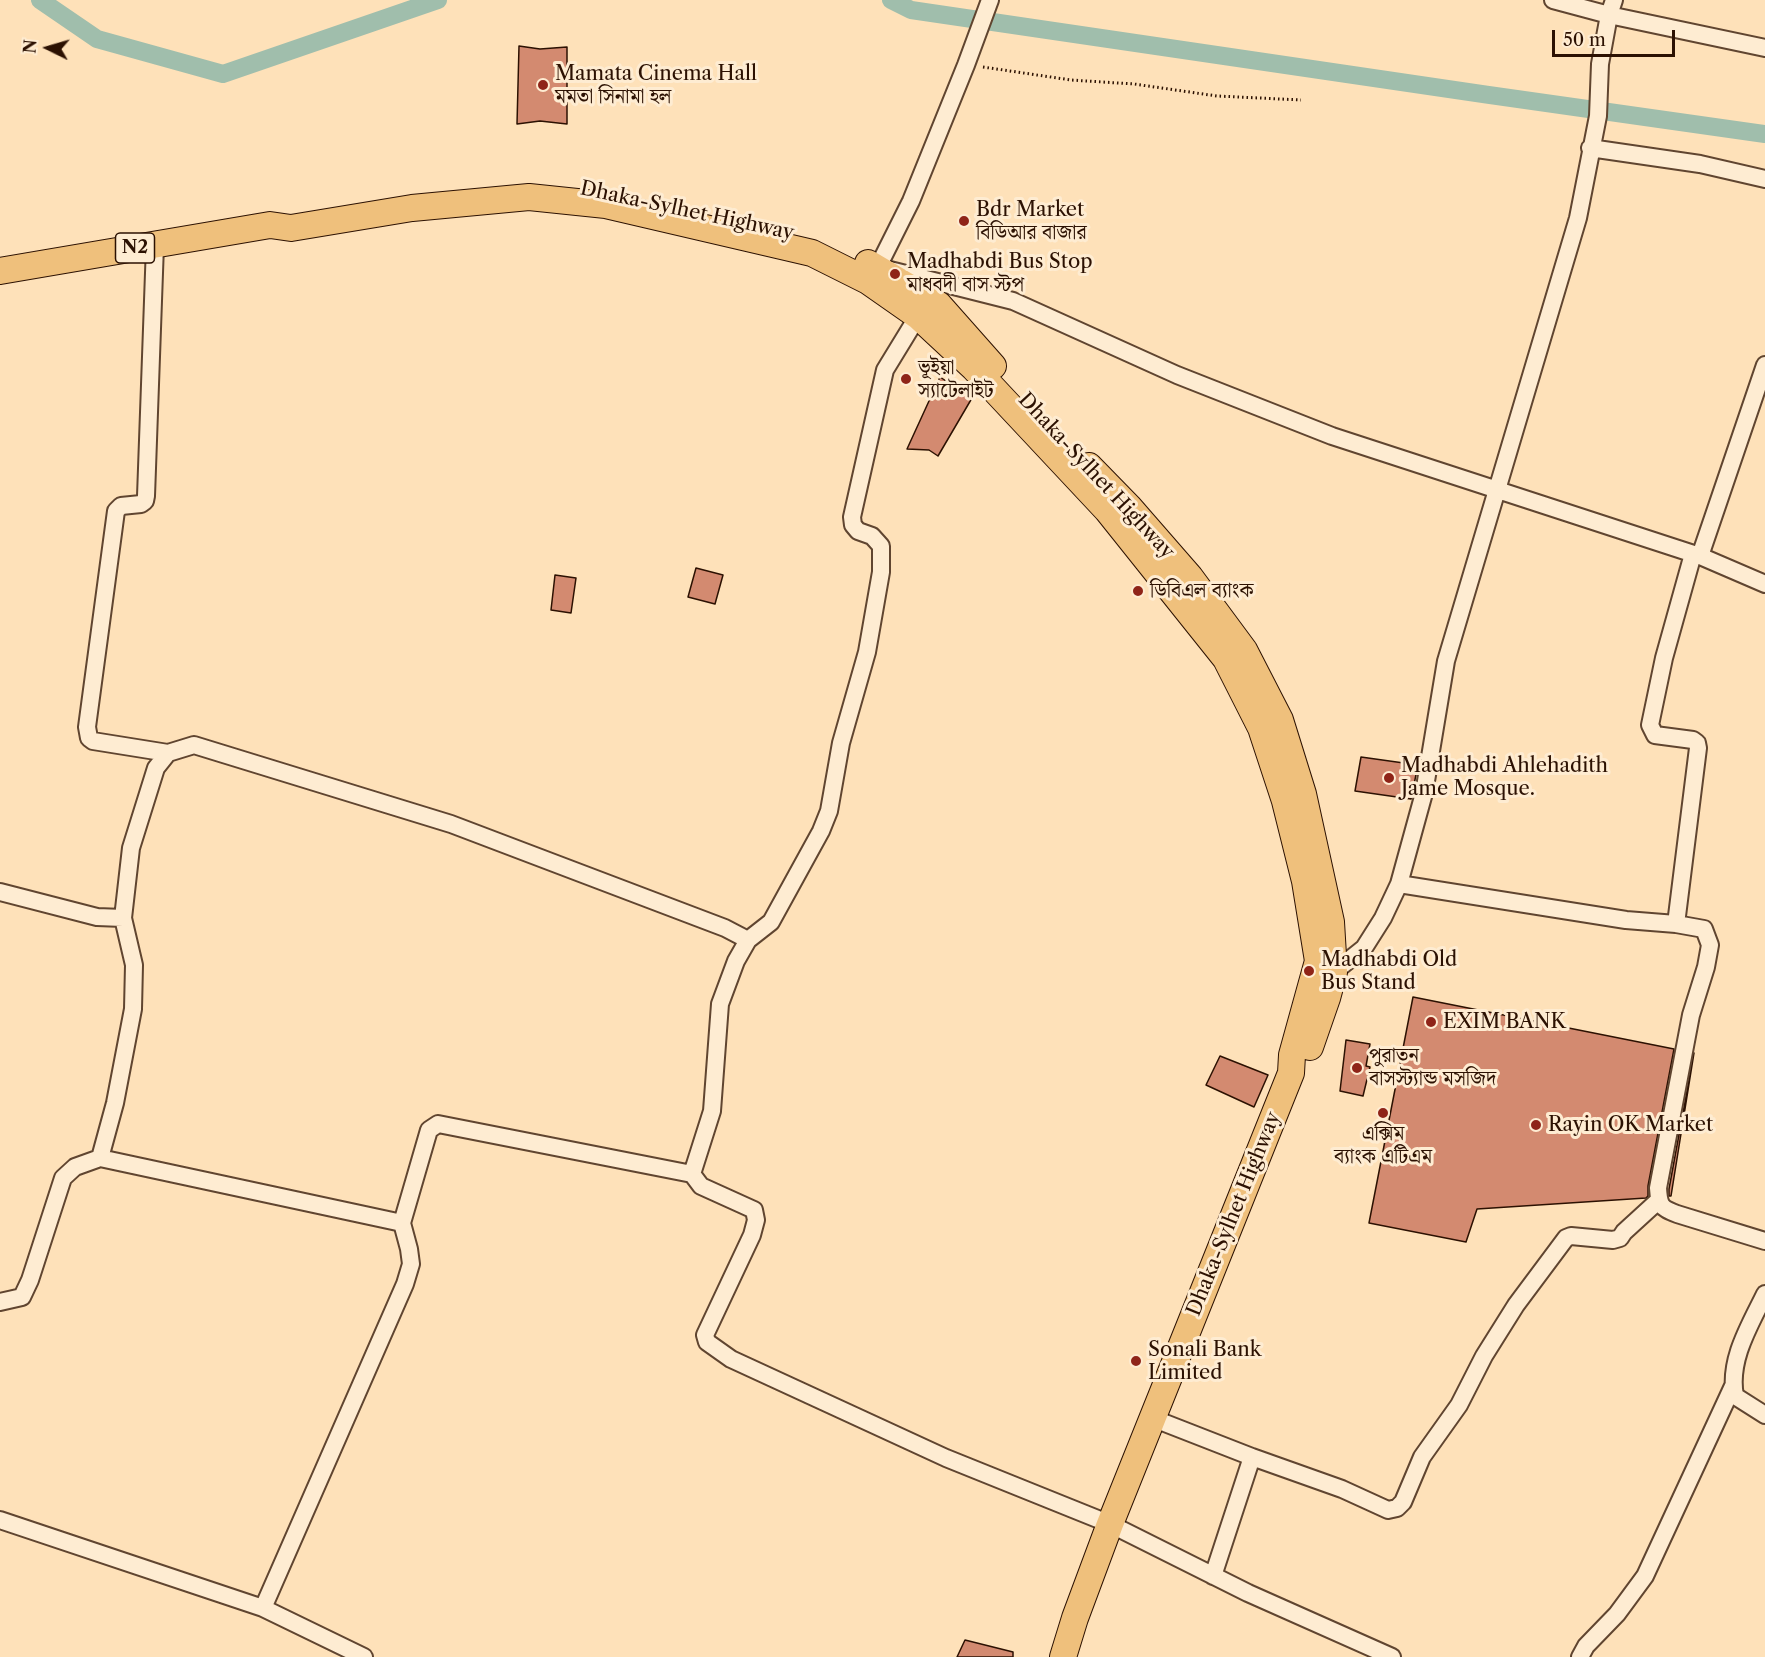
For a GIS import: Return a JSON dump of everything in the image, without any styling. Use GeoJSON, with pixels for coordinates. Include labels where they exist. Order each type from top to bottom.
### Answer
{"type":"FeatureCollection","features":[{"type":"Feature","properties":{"kind":"highway","name":"Dhaka-Sylhet Highway"},"geometry":{"type":"LineString","coordinates":[[270,225],[287,215],[409,194],[531,182],[608,192],[818,238],[878,267],[939,305],[986,358],[1129,507],[1190,577],[1244,650],[1280,720],[1303,794],[1331,922],[1334,972],[1328,998],[1304,1061],[1291,1073]]}},
{"type":"Feature","properties":{"kind":"highway","name":"Dhaka-Sylhet Highway"},"geometry":{"type":"LineString","coordinates":[[0,271],[270,225],[291,228],[412,208],[529,197],[606,205],[812,253],[868,280],[918,316],[974,368],[1107,510],[1226,659],[1261,728],[1285,801],[1305,881],[1318,961],[1292,1056],[1291,1073],[1110,1524],[1063,1657]]}},
{"type":"Feature","properties":{"kind":"street"},"geometry":{"type":"LineString","coordinates":[[990,0],[911,201],[878,267],[1013,301],[1177,375],[1332,436],[1696,555],[1765,584]]}},
{"type":"Feature","properties":{"kind":"street"},"geometry":{"type":"LineString","coordinates":[[1553,0],[1611,8],[1765,48]]}},
{"type":"Feature","properties":{"kind":"street"},"geometry":{"type":"LineString","coordinates":[[1334,972],[1364,948],[1383,918],[1399,884],[1424,793],[1446,661],[1578,218],[1598,116],[1600,64],[1611,8]]}},
{"type":"Feature","properties":{"kind":"street"},"geometry":{"type":"LineString","coordinates":[[1590,148],[1700,164],[1765,179]]}},
{"type":"Feature","properties":{"kind":"street"},"geometry":{"type":"LineString","coordinates":[[155,245],[146,495],[145,501],[141,504],[121,506],[116,511],[87,727],[88,738],[93,741],[168,753],[194,745],[451,824],[725,928],[748,940]]}},
{"type":"Feature","properties":{"kind":"street"},"geometry":{"type":"LineString","coordinates":[[692,1174],[712,1111],[720,1004],[736,961],[748,940],[771,922],[829,811],[841,743],[867,652],[881,572],[881,546],[872,536],[858,531],[853,525],[852,517],[885,370],[918,316]]}},
{"type":"Feature","properties":{"kind":"street"},"geometry":{"type":"LineString","coordinates":[[1676,924],[1698,748],[1697,743],[1693,740],[1655,735],[1650,725],[1664,658],[1696,555],[1765,365]]}},
{"type":"Feature","properties":{"kind":"street"},"geometry":{"type":"LineString","coordinates":[[100,1158],[115,1103],[133,1009],[134,964],[123,918],[131,848],[156,768],[168,753]]}},
{"type":"Feature","properties":{"kind":"street"},"geometry":{"type":"LineString","coordinates":[[1399,884],[1626,920],[1704,929],[1710,945],[1706,968],[1691,1015],[1658,1188],[1659,1200],[1663,1209],[1765,1241]]}},
{"type":"Feature","properties":{"kind":"street"},"geometry":{"type":"LineString","coordinates":[[0,892],[97,917],[123,918]]}},
{"type":"Feature","properties":{"kind":"street"},"geometry":{"type":"LineString","coordinates":[[263,1608],[405,1284],[411,1264],[402,1223],[429,1130],[438,1124],[692,1174],[701,1186],[754,1210],[756,1220],[752,1235],[705,1335],[707,1342],[731,1359],[946,1458],[1110,1524],[1213,1576],[1392,1657]]}},
{"type":"Feature","properties":{"kind":"street"},"geometry":{"type":"LineString","coordinates":[[0,1302],[22,1298],[63,1178],[75,1167],[100,1158],[402,1223]]}},
{"type":"Feature","properties":{"kind":"street"},"geometry":{"type":"LineString","coordinates":[[1152,1418],[1342,1489],[1388,1510],[1397,1508],[1403,1502],[1422,1457],[1459,1405],[1484,1356],[1516,1305],[1566,1238],[1571,1236],[1613,1240],[1620,1238],[1659,1200]]}},
{"type":"Feature","properties":{"kind":"street"},"geometry":{"type":"LineString","coordinates":[[1580,1657],[1586,1646],[1617,1614],[1645,1576],[1733,1386],[1738,1350],[1765,1294]]}},
{"type":"Feature","properties":{"kind":"street"},"geometry":{"type":"LineString","coordinates":[[1733,1386],[1735,1396],[1765,1414]]}},
{"type":"Feature","properties":{"kind":"street"},"geometry":{"type":"LineString","coordinates":[[1213,1576],[1252,1457]]}},
{"type":"Feature","properties":{"kind":"street"},"geometry":{"type":"LineString","coordinates":[[0,1520],[263,1608],[364,1657]]}},
{"type":"Feature","properties":{"kind":"path"},"geometry":{"type":"LineString","coordinates":[[966,65],[1071,80],[1134,84],[1218,96],[1300,100]]}},
{"type":"Feature","properties":{"kind":"building","name":"Mamata Cinema Hall মমতা সিনামা হল"},"geometry":{"type":"Polygon","coordinates":[[[519,46],[540,49],[567,47],[567,124],[540,121],[517,124],[519,46]]]}},
{"type":"Feature","properties":{"kind":"building"},"geometry":{"type":"Polygon","coordinates":[[[940,377],[965,391],[972,398],[938,456],[929,450],[907,449],[940,377]]]}},
{"type":"Feature","properties":{"kind":"building"},"geometry":{"type":"Polygon","coordinates":[[[696,568],[723,575],[715,604],[688,597],[696,568]]]}},
{"type":"Feature","properties":{"kind":"building"},"geometry":{"type":"Polygon","coordinates":[[[555,575],[576,578],[571,613],[551,610],[555,575]]]}},
{"type":"Feature","properties":{"kind":"building","name":"Madhabdi Ahlehadith Jame Mosque."},"geometry":{"type":"Polygon","coordinates":[[[1361,757],[1418,765],[1411,799],[1355,791],[1361,757]]]}},
{"type":"Feature","properties":{"kind":"building","name":"Rayin OK Market"},"geometry":{"type":"Polygon","coordinates":[[[1413,997],[1674,1049],[1648,1196],[1646,1198],[1477,1209],[1466,1242],[1369,1223],[1413,997]]]}},
{"type":"Feature","properties":{"kind":"building","name":"পুরাতন বাসস্ট্যান্ড মসজিদ"},"geometry":{"type":"Polygon","coordinates":[[[1346,1040],[1370,1044],[1366,1066],[1370,1067],[1363,1096],[1340,1091],[1346,1040]]]}},
{"type":"Feature","properties":{"kind":"building"},"geometry":{"type":"Polygon","coordinates":[[[1694,1053],[1671,1196],[1669,1196],[1669,1189],[1694,1053]]]}},
{"type":"Feature","properties":{"kind":"building"},"geometry":{"type":"Polygon","coordinates":[[[1220,1056],[1268,1075],[1254,1107],[1206,1085],[1220,1056]]]}},
{"type":"Feature","properties":{"kind":"building"},"geometry":{"type":"Polygon","coordinates":[[[965,1640],[1013,1652],[1013,1657],[957,1657],[965,1640]]]}},
{"type":"Feature","properties":{"kind":"waterway"},"geometry":{"type":"LineString","coordinates":[[40,0],[97,39],[223,74],[438,0]]}},
{"type":"Feature","properties":{"kind":"waterway"},"geometry":{"type":"LineString","coordinates":[[891,0],[911,10],[1765,134]]}},
{"type":"Feature","properties":{"kind":"place","name":"Mamata Cinema Hall মমতা সিনামা হল"},"geometry":{"type":"Point","coordinates":[543,85]}},
{"type":"Feature","properties":{"kind":"place","name":"Bdr Market বিডিআর বাজার"},"geometry":{"type":"Point","coordinates":[964,221]}},
{"type":"Feature","properties":{"kind":"place","name":"Madhabdi Bus Stop মাধবদী বাস স্টপ"},"geometry":{"type":"Point","coordinates":[895,274]}},
{"type":"Feature","properties":{"kind":"place","name":"ভূইয়া স্যাটেলাইট"},"geometry":{"type":"Point","coordinates":[906,379]}},
{"type":"Feature","properties":{"kind":"place","name":"ডিবিএল ব্যাংক"},"geometry":{"type":"Point","coordinates":[1138,591]}},
{"type":"Feature","properties":{"kind":"place","name":"Madhabdi Ahlehadith Jame Mosque."},"geometry":{"type":"Point","coordinates":[1389,778]}},
{"type":"Feature","properties":{"kind":"place","name":"Madhabdi Old Bus Stand"},"geometry":{"type":"Point","coordinates":[1309,971]}},
{"type":"Feature","properties":{"kind":"place","name":"EXIM BANK"},"geometry":{"type":"Point","coordinates":[1431,1022]}},
{"type":"Feature","properties":{"kind":"place","name":"পুরাতন বাসস্ট্যান্ড মসজিদ"},"geometry":{"type":"Point","coordinates":[1357,1068]}},
{"type":"Feature","properties":{"kind":"place","name":"এক্সিম ব্যাংক এটিএম"},"geometry":{"type":"Point","coordinates":[1383,1113]}},
{"type":"Feature","properties":{"kind":"place","name":"Rayin OK Market"},"geometry":{"type":"Point","coordinates":[1536,1125]}},
{"type":"Feature","properties":{"kind":"place","name":"Sonali Bank Limited"},"geometry":{"type":"Point","coordinates":[1136,1361]}}]}
